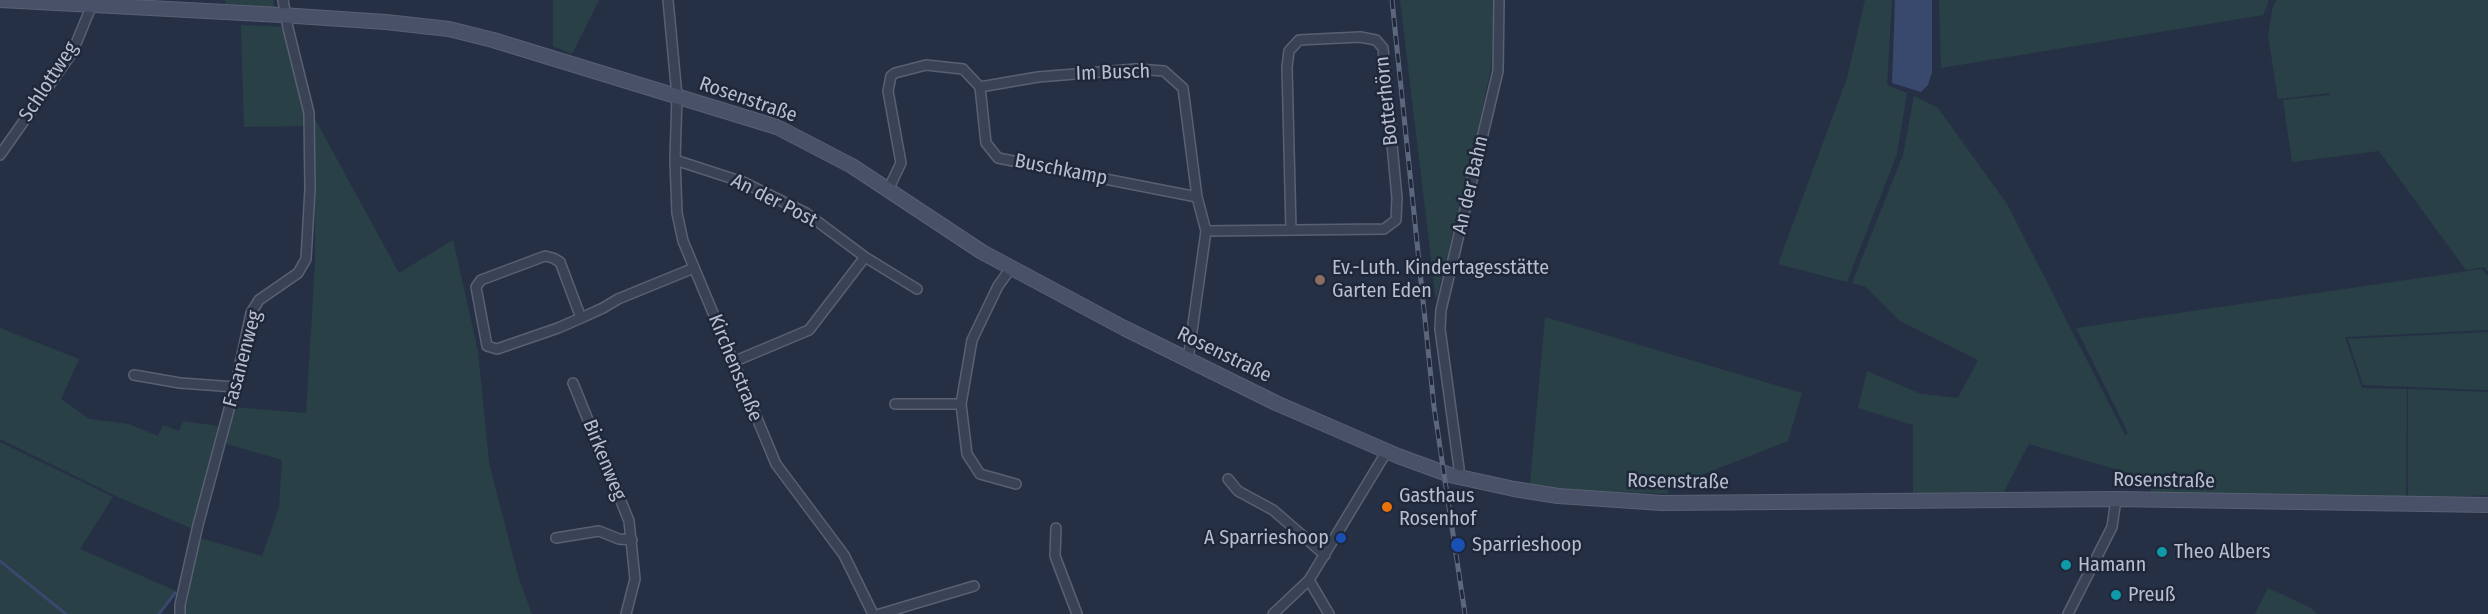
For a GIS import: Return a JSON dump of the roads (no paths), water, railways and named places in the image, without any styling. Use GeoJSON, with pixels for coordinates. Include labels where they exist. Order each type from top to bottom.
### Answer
{"type":"FeatureCollection","features":[{"type":"Feature","properties":{"kind":"main road","name":"Rosenstraße"},"geometry":{"type":"LineString","coordinates":[[0,0],[286,15],[449,29],[493,40],[777,127],[852,166],[982,252],[1188,360],[1276,403],[1387,451],[1458,477],[1558,496],[1662,503],[2116,499],[2488,505]]}},
{"type":"Feature","properties":{"kind":"street","name":"Fasanenweg"},"geometry":{"type":"LineString","coordinates":[[180,614],[198,525],[236,387],[251,312],[259,300],[298,273],[306,259],[310,189],[309,112],[284,0]]}},
{"type":"Feature","properties":{"kind":"street","name":"Kirchenstraße"},"geometry":{"type":"LineString","coordinates":[[668,0],[677,96],[675,160],[677,213],[683,241],[776,464],[844,555],[873,614]]}},
{"type":"Feature","properties":{"kind":"street","name":"An der Bahn"},"geometry":{"type":"LineString","coordinates":[[1458,477],[1459,468],[1440,329],[1441,310],[1498,71],[1499,0]]}},
{"type":"Feature","properties":{"kind":"street","name":"Schlottweg"},"geometry":{"type":"LineString","coordinates":[[0,155],[72,53],[92,5]]}},
{"type":"Feature","properties":{"kind":"street","name":"Botterhörn"},"geometry":{"type":"LineString","coordinates":[[1206,231],[1383,230],[1396,220],[1397,198],[1383,48],[1376,40],[1360,37],[1299,40],[1289,51],[1287,67],[1292,230]]}},
{"type":"Feature","properties":{"kind":"street"},"geometry":{"type":"LineString","coordinates":[[888,190],[901,163],[888,91],[891,76],[926,65],[963,69],[980,87]]}},
{"type":"Feature","properties":{"kind":"street","name":"Im Busch"},"geometry":{"type":"LineString","coordinates":[[980,87],[1038,77],[1136,69],[1164,71],[1183,88],[1197,197],[1206,231],[1188,360]]}},
{"type":"Feature","properties":{"kind":"street","name":"Buschkamp"},"geometry":{"type":"LineString","coordinates":[[980,87],[986,143],[998,158],[1197,197]]}},
{"type":"Feature","properties":{"kind":"street","name":"An der Post"},"geometry":{"type":"LineString","coordinates":[[675,160],[743,182],[806,213],[865,257],[917,290]]}},
{"type":"Feature","properties":{"kind":"street"},"geometry":{"type":"LineString","coordinates":[[581,318],[560,262],[553,258],[545,256],[481,279],[476,287],[487,346],[497,349],[581,318],[618,298],[694,268]]}},
{"type":"Feature","properties":{"kind":"street"},"geometry":{"type":"LineString","coordinates":[[732,362],[809,330],[865,257]]}},
{"type":"Feature","properties":{"kind":"street"},"geometry":{"type":"LineString","coordinates":[[1011,268],[998,286],[972,340],[961,404],[967,454],[980,474],[1016,484]]}},
{"type":"Feature","properties":{"kind":"street"},"geometry":{"type":"LineString","coordinates":[[134,375],[180,383],[236,387]]}},
{"type":"Feature","properties":{"kind":"street","name":"Birkenweg"},"geometry":{"type":"LineString","coordinates":[[573,382],[629,521],[635,579],[626,614]]}},
{"type":"Feature","properties":{"kind":"street"},"geometry":{"type":"LineString","coordinates":[[895,404],[961,404]]}},
{"type":"Feature","properties":{"kind":"street"},"geometry":{"type":"LineString","coordinates":[[1273,614],[1309,580],[1387,451]]}},
{"type":"Feature","properties":{"kind":"street"},"geometry":{"type":"LineString","coordinates":[[1228,479],[1238,491],[1273,510],[1324,555]]}},
{"type":"Feature","properties":{"kind":"street"},"geometry":{"type":"LineString","coordinates":[[2071,613],[2112,527],[2116,499]]}},
{"type":"Feature","properties":{"kind":"street"},"geometry":{"type":"LineString","coordinates":[[1056,528],[1055,556],[1077,614]]}},
{"type":"Feature","properties":{"kind":"street","name":"Birkenweg"},"geometry":{"type":"LineString","coordinates":[[556,538],[599,531],[632,540]]}},
{"type":"Feature","properties":{"kind":"street"},"geometry":{"type":"LineString","coordinates":[[1309,580],[1329,614]]}},
{"type":"Feature","properties":{"kind":"street"},"geometry":{"type":"LineString","coordinates":[[880,614],[974,586]]}},
{"type":"Feature","properties":{"kind":"water"},"geometry":{"type":"Polygon","coordinates":[[[1895,0],[1932,0],[1932,72],[1928,85],[1921,92],[1892,83],[1895,0]]]}},
{"type":"Feature","properties":{"kind":"waterway"},"geometry":{"type":"LineString","coordinates":[[0,561],[66,614]]}},
{"type":"Feature","properties":{"kind":"waterway"},"geometry":{"type":"LineString","coordinates":[[159,614],[175,593]]}},
{"type":"Feature","properties":{"kind":"railway"},"geometry":{"type":"LineString","coordinates":[[1392,0],[1434,407],[1465,614]]}},
{"type":"Feature","properties":{"kind":"place","name":"Ev.-Luth. Kindertagesstätte Garten Eden"},"geometry":{"type":"Point","coordinates":[1320,280]}},
{"type":"Feature","properties":{"kind":"place","name":"Gasthaus Rosenhof"},"geometry":{"type":"Point","coordinates":[1387,507]}},
{"type":"Feature","properties":{"kind":"place","name":"A Sparrieshoop"},"geometry":{"type":"Point","coordinates":[1341,538]}},
{"type":"Feature","properties":{"kind":"place","name":"Sparrieshoop"},"geometry":{"type":"Point","coordinates":[1458,545]}},
{"type":"Feature","properties":{"kind":"place","name":"Theo Albers"},"geometry":{"type":"Point","coordinates":[2162,552]}},
{"type":"Feature","properties":{"kind":"place","name":"Hamann"},"geometry":{"type":"Point","coordinates":[2066,565]}},
{"type":"Feature","properties":{"kind":"place","name":"Preuß"},"geometry":{"type":"Point","coordinates":[2116,595]}}]}
